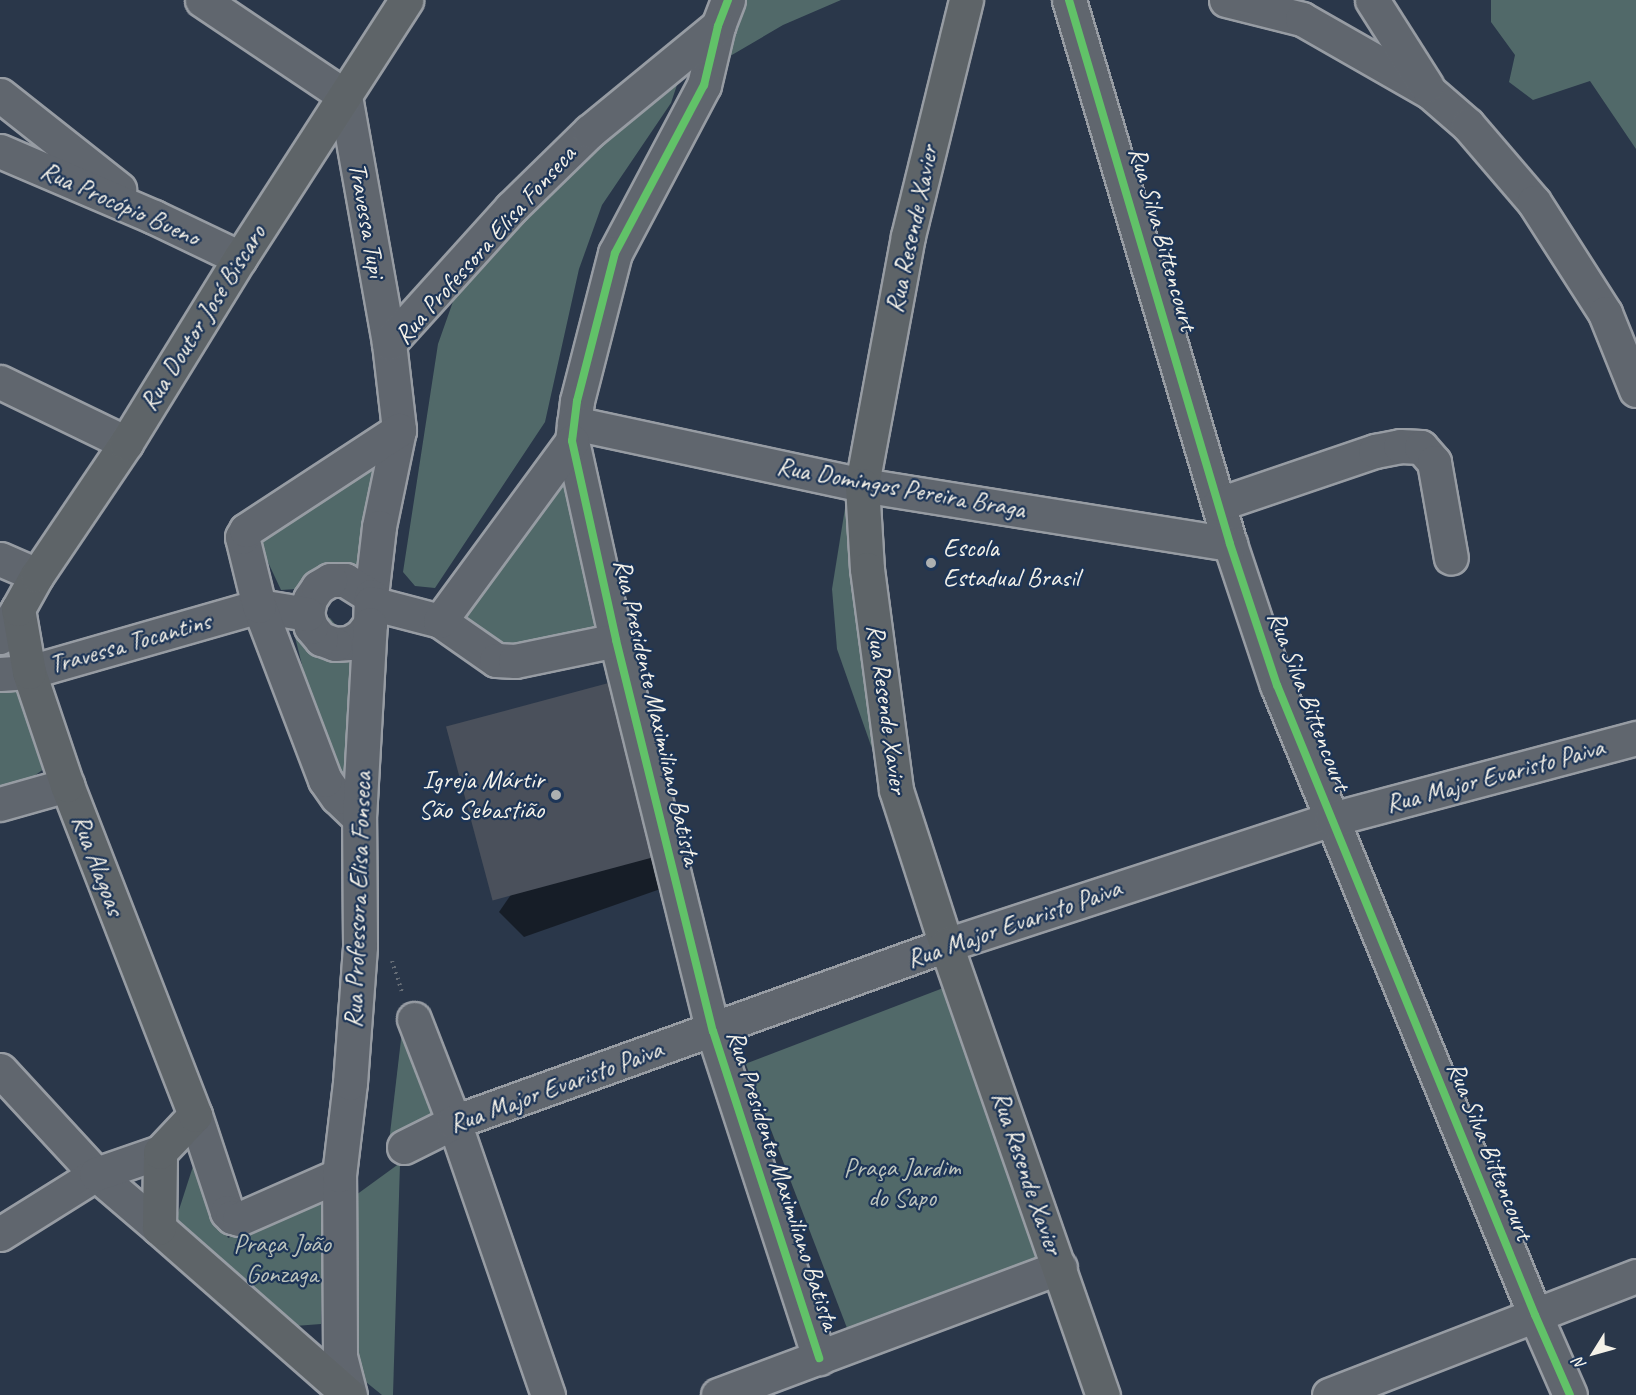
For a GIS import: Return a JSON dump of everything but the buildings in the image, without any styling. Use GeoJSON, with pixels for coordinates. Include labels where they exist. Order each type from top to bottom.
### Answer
{"type":"FeatureCollection","features":[{"type":"Feature","properties":{"kind":"main road","name":"Rua Doutor José Biscaro"},"geometry":{"type":"LineString","coordinates":[[18,609],[37,575],[126,443],[240,258],[406,0]]}},
{"type":"Feature","properties":{"kind":"main road","name":"Rua Resende Xavier"},"geometry":{"type":"LineString","coordinates":[[966,0],[908,236],[862,485],[867,570],[896,790],[946,945],[1103,1395]]}},
{"type":"Feature","properties":{"kind":"main road","name":"Rua Alagoas"},"geometry":{"type":"LineString","coordinates":[[18,609],[15,673],[67,784],[195,1114]]}},
{"type":"Feature","properties":{"kind":"main road"},"geometry":{"type":"LineString","coordinates":[[195,1114],[160,1152],[159,1228],[350,1395]]}},
{"type":"Feature","properties":{"kind":"street","name":"Rua Silva Bittencourt"},"geometry":{"type":"LineString","coordinates":[[1069,0],[1230,544],[1278,685],[1534,1315],[1570,1395]]}},
{"type":"Feature","properties":{"kind":"street"},"geometry":{"type":"LineString","coordinates":[[1226,0],[1302,19],[1430,92],[1468,125],[1534,202],[1605,313],[1636,390]]}},
{"type":"Feature","properties":{"kind":"street"},"geometry":{"type":"LineString","coordinates":[[1372,0],[1430,92]]}},
{"type":"Feature","properties":{"kind":"street"},"geometry":{"type":"LineString","coordinates":[[212,3],[345,96]]}},
{"type":"Feature","properties":{"kind":"street","name":"Rua Presidente Maximiliano Batista"},"geometry":{"type":"LineString","coordinates":[[723,13],[704,85],[615,253],[573,432],[616,640],[712,1031],[819,1358]]}},
{"type":"Feature","properties":{"kind":"street","name":"Rua Professora Elisa Fonseca"},"geometry":{"type":"LineString","coordinates":[[339,1175],[350,1083],[360,946],[359,818],[370,608],[379,528],[399,430],[389,344],[511,208],[582,139],[723,13]]}},
{"type":"Feature","properties":{"kind":"street"},"geometry":{"type":"LineString","coordinates":[[0,95],[154,216]]}},
{"type":"Feature","properties":{"kind":"street","name":"Travessa Tupi"},"geometry":{"type":"LineString","coordinates":[[345,96],[389,344]]}},
{"type":"Feature","properties":{"kind":"street","name":"Rua Procópio Bueno"},"geometry":{"type":"LineString","coordinates":[[0,151],[154,216],[240,258]]}},
{"type":"Feature","properties":{"kind":"street"},"geometry":{"type":"LineString","coordinates":[[0,382],[126,443]]}},
{"type":"Feature","properties":{"kind":"street"},"geometry":{"type":"LineString","coordinates":[[359,818],[337,797],[326,780],[259,606],[242,537],[246,530],[399,430]]}},
{"type":"Feature","properties":{"kind":"street"},"geometry":{"type":"LineString","coordinates":[[440,621],[573,432]]}},
{"type":"Feature","properties":{"kind":"street","name":"Rua Domingos Pereira Braga"},"geometry":{"type":"LineString","coordinates":[[573,432],[862,485],[1230,544]]}},
{"type":"Feature","properties":{"kind":"street"},"geometry":{"type":"LineString","coordinates":[[1219,504],[1376,451],[1400,446],[1421,447],[1434,462],[1452,558]]}},
{"type":"Feature","properties":{"kind":"street"},"geometry":{"type":"LineString","coordinates":[[0,559],[37,575]]}},
{"type":"Feature","properties":{"kind":"street"},"geometry":{"type":"LineString","coordinates":[[370,608],[362,636],[349,643],[335,644],[321,639],[311,627],[307,614],[310,599],[318,587],[330,580],[345,580],[370,608],[440,621],[495,660],[515,661],[616,640]]}},
{"type":"Feature","properties":{"kind":"street"},"geometry":{"type":"LineString","coordinates":[[259,606],[307,614]]}},
{"type":"Feature","properties":{"kind":"street","name":"Travessa Tocantins"},"geometry":{"type":"LineString","coordinates":[[15,673],[259,606]]}},
{"type":"Feature","properties":{"kind":"street","name":"Rua Doutor José Biscaro"},"geometry":{"type":"LineString","coordinates":[[0,637],[18,609]]}},
{"type":"Feature","properties":{"kind":"street","name":"Rua Major Evaristo Paiva"},"geometry":{"type":"LineString","coordinates":[[404,1147],[454,1122],[946,945],[1332,819],[1636,738]]}},
{"type":"Feature","properties":{"kind":"street"},"geometry":{"type":"LineString","coordinates":[[0,804],[67,784]]}},
{"type":"Feature","properties":{"kind":"street"},"geometry":{"type":"LineString","coordinates":[[414,1019],[454,1122],[548,1395]]}},
{"type":"Feature","properties":{"kind":"street"},"geometry":{"type":"LineString","coordinates":[[0,1070],[96,1174],[159,1228]]}},
{"type":"Feature","properties":{"kind":"street","name":"Rua Alagoas"},"geometry":{"type":"LineString","coordinates":[[195,1114],[227,1212],[238,1219],[339,1175]]}},
{"type":"Feature","properties":{"kind":"street"},"geometry":{"type":"LineString","coordinates":[[0,1234],[96,1174],[160,1152]]}},
{"type":"Feature","properties":{"kind":"street"},"geometry":{"type":"LineString","coordinates":[[339,1175],[340,1356],[350,1395]]}},
{"type":"Feature","properties":{"kind":"street"},"geometry":{"type":"LineString","coordinates":[[718,1395],[1060,1267]]}},
{"type":"Feature","properties":{"kind":"street"},"geometry":{"type":"LineString","coordinates":[[1329,1395],[1636,1276]]}},
{"type":"Feature","properties":{"kind":"path"},"geometry":{"type":"LineString","coordinates":[[360,946],[388,948],[414,1019]]}},
{"type":"Feature","properties":{"kind":"green space"},"geometry":{"type":"Polygon","coordinates":[[[736,0],[841,0],[783,25],[725,59],[736,0]]]}},
{"type":"Feature","properties":{"kind":"green space"},"geometry":{"type":"Polygon","coordinates":[[[1491,0],[1636,0],[1636,149],[1590,81],[1533,100],[1509,82],[1515,55],[1491,22],[1491,0]]]}},
{"type":"Feature","properties":{"kind":"green space"},"geometry":{"type":"Polygon","coordinates":[[[684,64],[671,103],[602,205],[579,269],[545,422],[435,588],[415,586],[403,572],[438,344],[456,293],[529,204],[684,64]]]}},
{"type":"Feature","properties":{"kind":"green space"},"geometry":{"type":"Polygon","coordinates":[[[400,448],[365,559],[329,587],[281,590],[253,530],[400,448]]]}},
{"type":"Feature","properties":{"kind":"green space"},"geometry":{"type":"Polygon","coordinates":[[[568,458],[608,636],[513,654],[451,617],[568,458]]]}},
{"type":"Feature","properties":{"kind":"green space"},"geometry":{"type":"Polygon","coordinates":[[[847,496],[894,811],[837,649],[832,589],[847,496]]]}},
{"type":"Feature","properties":{"kind":"green space"},"geometry":{"type":"Polygon","coordinates":[[[286,601],[330,618],[349,641],[387,644],[366,807],[338,783],[309,693],[286,601]]]}},
{"type":"Feature","properties":{"kind":"green space"},"geometry":{"type":"Polygon","coordinates":[[[19,686],[48,766],[23,784],[0,792],[0,692],[19,686]]]}},
{"type":"Feature","properties":{"kind":"green space","name":"Praça Jardim do Sapo"},"geometry":{"type":"Polygon","coordinates":[[[951,985],[1054,1254],[849,1333],[746,1064],[951,985]]]}},
{"type":"Feature","properties":{"kind":"green space"},"geometry":{"type":"Polygon","coordinates":[[[404,1014],[447,1123],[389,1142],[404,1014]]]}},
{"type":"Feature","properties":{"kind":"green space","name":"Praça João Gonzaga"},"geometry":{"type":"Polygon","coordinates":[[[196,1157],[228,1238],[324,1196],[321,1324],[295,1326],[176,1219],[196,1157]]]}},
{"type":"Feature","properties":{"kind":"green space"},"geometry":{"type":"Polygon","coordinates":[[[400,1163],[393,1395],[382,1395],[361,1378],[352,1361],[356,1195],[400,1163]]]}},
{"type":"Feature","properties":{"kind":"cycle path"},"geometry":{"type":"LineString","coordinates":[[728,0],[718,26],[704,85],[615,253],[577,401],[572,441],[616,640],[713,1031],[819,1358]]}},
{"type":"Feature","properties":{"kind":"cycle path"},"geometry":{"type":"LineString","coordinates":[[1069,0],[1230,544],[1277,685],[1535,1315],[1570,1395]]}},
{"type":"Feature","properties":{"kind":"place","name":"Escola Estadual Brasil"},"geometry":{"type":"Point","coordinates":[931,563]}},
{"type":"Feature","properties":{"kind":"place","name":"Igreja Mártir São Sebastião"},"geometry":{"type":"Point","coordinates":[556,795]}}]}
